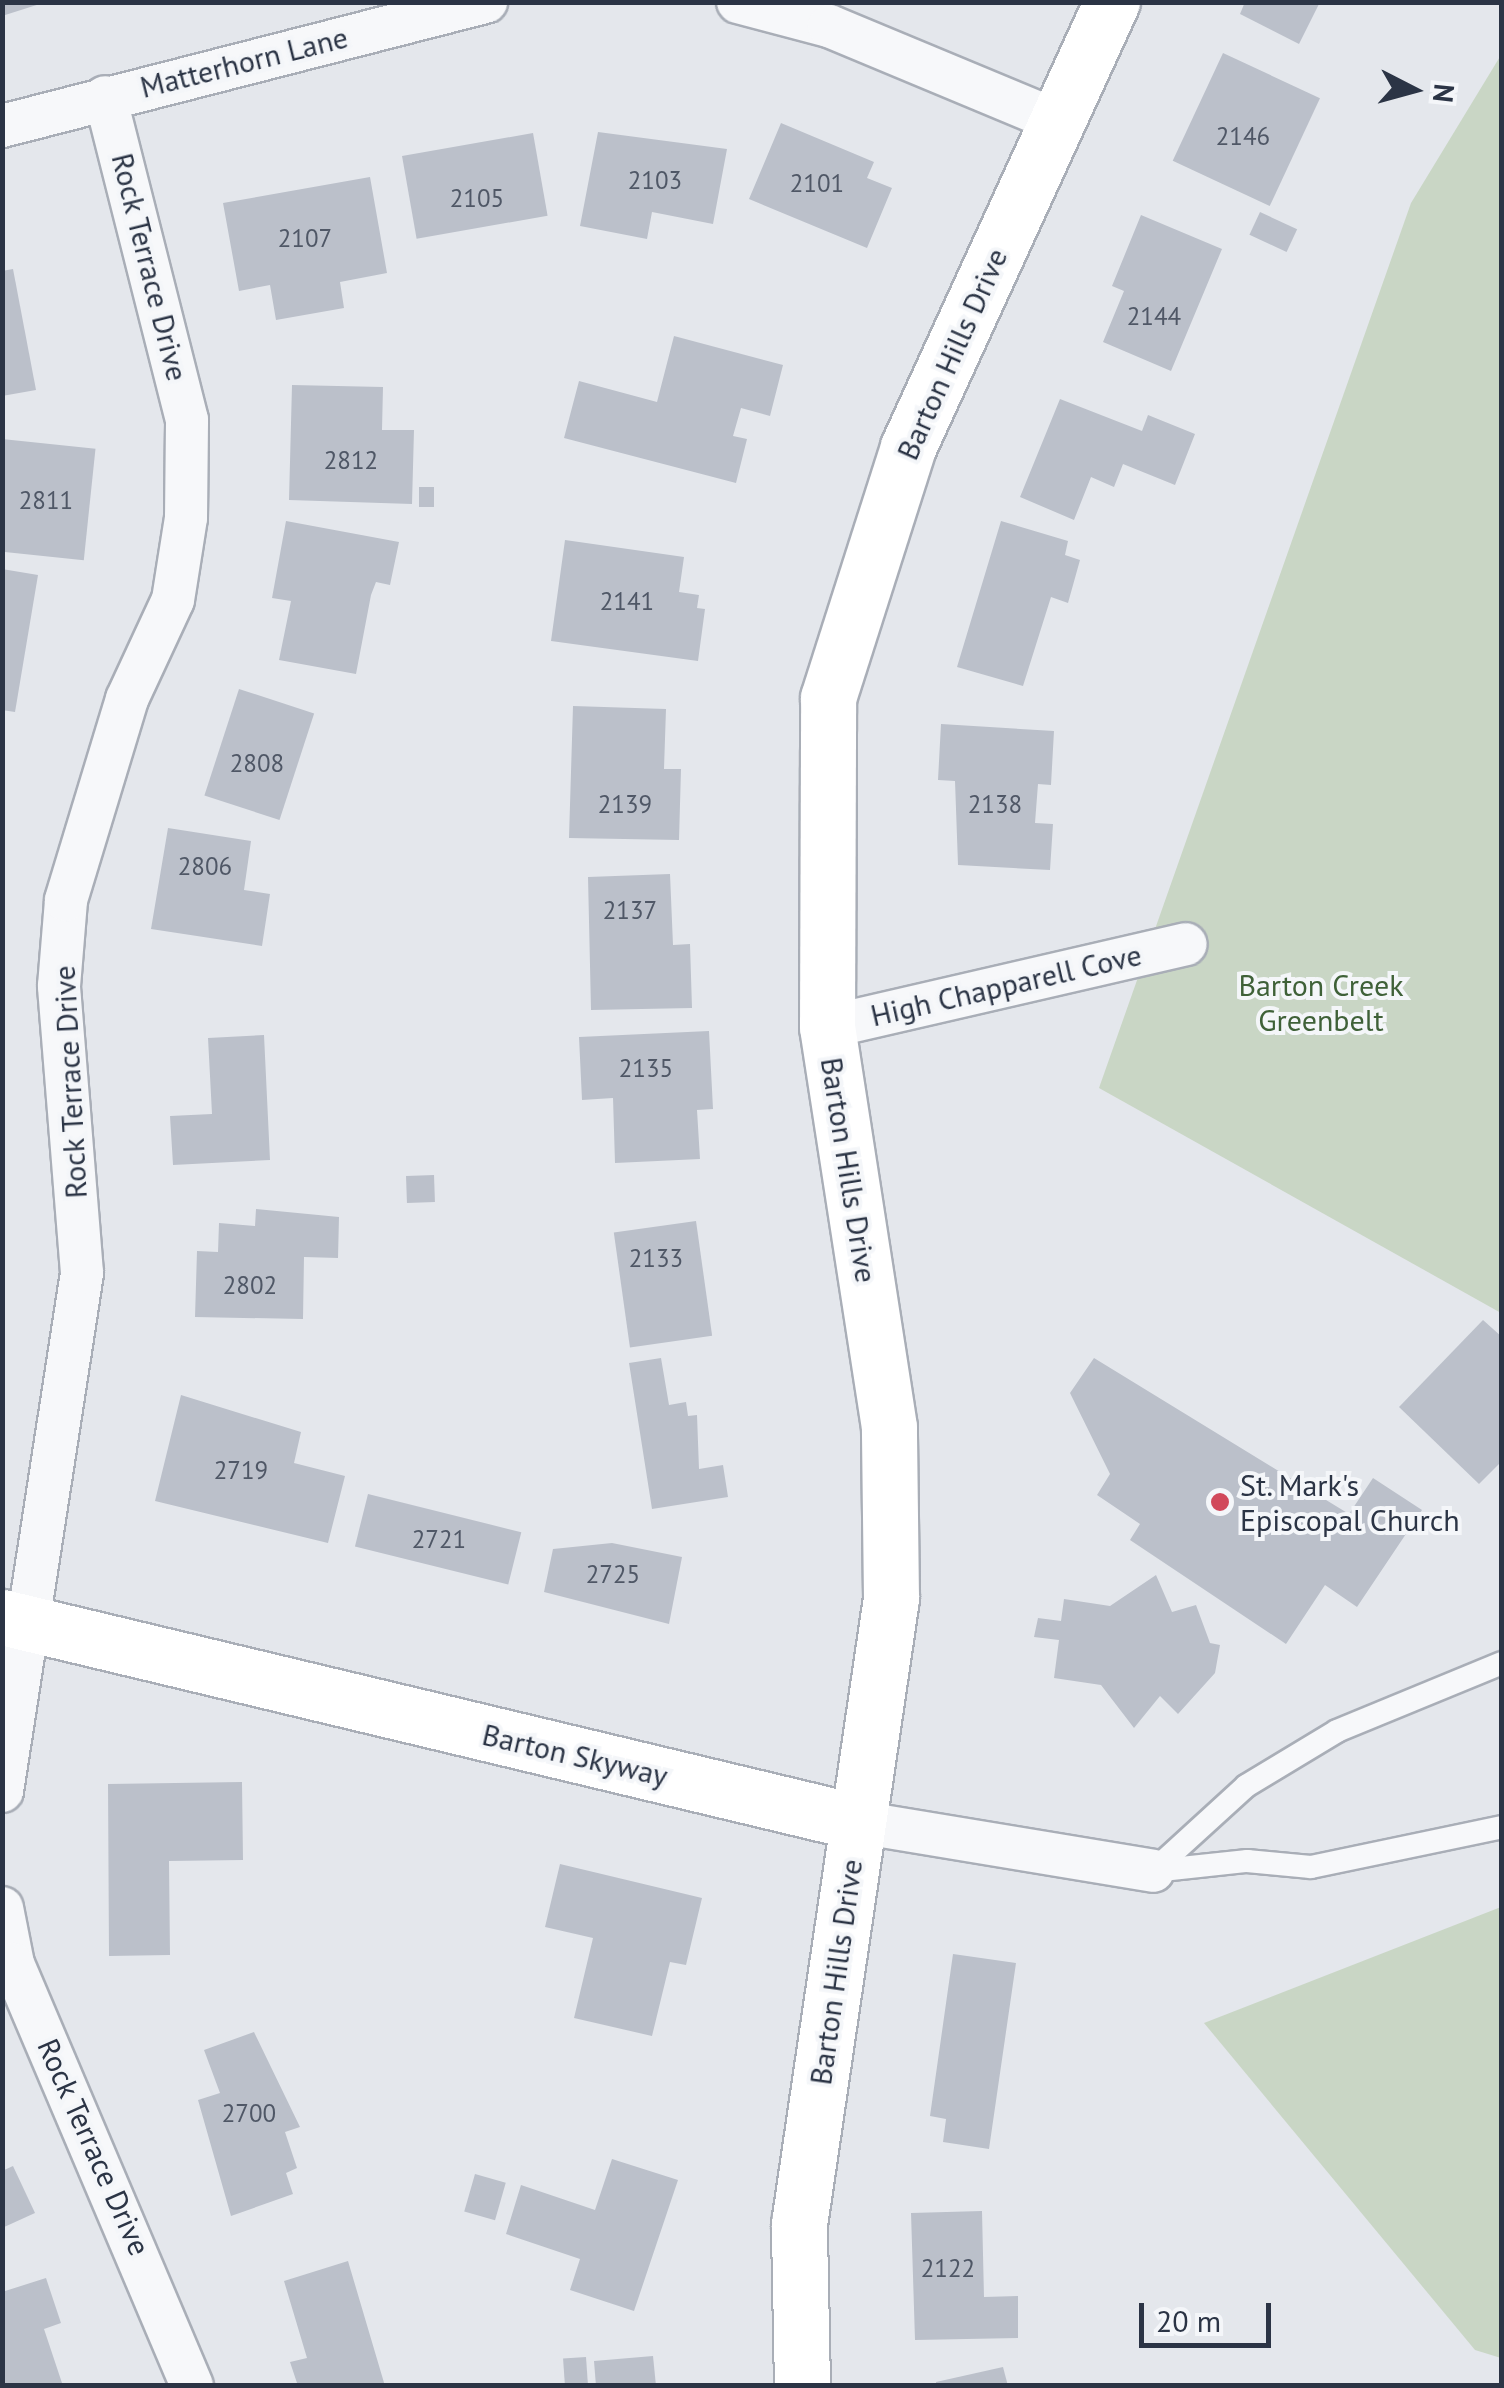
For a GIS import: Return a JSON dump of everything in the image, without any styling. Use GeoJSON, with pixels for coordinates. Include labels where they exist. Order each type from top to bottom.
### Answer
{"type":"FeatureCollection","features":[{"type":"Feature","properties":{"kind":"street","name":"Matterhorn Lane"},"geometry":{"type":"LineString","coordinates":[[2,126],[486,2]]}},
{"type":"Feature","properties":{"kind":"street"},"geometry":{"type":"LineString","coordinates":[[738,2],[829,26],[1057,122]]}},
{"type":"Feature","properties":{"kind":"street","name":"Barton Hills Drive"},"geometry":{"type":"LineString","coordinates":[[802,2386],[799,2224],[891,1598],[889,1427],[827,1027],[828,698],[908,447],[1112,2]]}},
{"type":"Feature","properties":{"kind":"street","name":"Rock Terrace Drive"},"geometry":{"type":"LineString","coordinates":[[2,1791],[18,1622],[82,1273],[58,986],[66,900],[127,699],[172,600],[186,518],[187,420],[105,97]]}},
{"type":"Feature","properties":{"kind":"street","name":"High Chapparell Cove"},"geometry":{"type":"LineString","coordinates":[[827,1027],[1186,944]]}},
{"type":"Feature","properties":{"kind":"street","name":"Barton Skyway"},"geometry":{"type":"LineString","coordinates":[[18,1622],[858,1822],[1153,1871]]}},
{"type":"Feature","properties":{"kind":"street","name":"Rock Terrace Drive"},"geometry":{"type":"LineString","coordinates":[[2,1908],[13,1964],[192,2386]]}},
{"type":"Feature","properties":{"kind":"lane"},"geometry":{"type":"LineString","coordinates":[[1153,1871],[1246,1786],[1337,1731],[1502,1663]]}},
{"type":"Feature","properties":{"kind":"lane"},"geometry":{"type":"LineString","coordinates":[[1153,1871],[1247,1861],[1311,1868],[1502,1827]]}},
{"type":"Feature","properties":{"kind":"green space","name":"Barton Creek Greenbelt"},"geometry":{"type":"Polygon","coordinates":[[[1501,55],[1501,1313],[1099,1088],[1411,203],[1501,55]]]}},
{"type":"Feature","properties":{"kind":"green space"},"geometry":{"type":"Polygon","coordinates":[[[1501,1907],[1501,2358],[1475,2350],[1204,2023],[1501,1907]]]}},
{"type":"Feature","properties":{"kind":"building"},"geometry":{"type":"Polygon","coordinates":[[[2,2],[43,2],[43,3],[2,16],[2,2]]]}},
{"type":"Feature","properties":{"kind":"building"},"geometry":{"type":"Polygon","coordinates":[[[1245,2],[1320,2],[1299,44],[1240,14],[1245,2]]]}},
{"type":"Feature","properties":{"kind":"building"},"geometry":{"type":"Polygon","coordinates":[[[1223,53],[1320,98],[1270,206],[1173,161],[1223,53]]]}},
{"type":"Feature","properties":{"kind":"building"},"geometry":{"type":"Polygon","coordinates":[[[781,123],[874,162],[867,178],[892,188],[867,248],[749,199],[781,123]]]}},
{"type":"Feature","properties":{"kind":"building"},"geometry":{"type":"Polygon","coordinates":[[[598,132],[727,149],[713,224],[652,212],[647,239],[580,226],[598,132]]]}},
{"type":"Feature","properties":{"kind":"building"},"geometry":{"type":"Polygon","coordinates":[[[533,133],[548,216],[417,239],[402,156],[533,133]]]}},
{"type":"Feature","properties":{"kind":"building"},"geometry":{"type":"Polygon","coordinates":[[[370,177],[387,273],[340,282],[344,308],[276,320],[270,285],[239,291],[223,203],[370,177]]]}},
{"type":"Feature","properties":{"kind":"building"},"geometry":{"type":"Polygon","coordinates":[[[1260,212],[1297,229],[1287,252],[1249,235],[1260,212]]]}},
{"type":"Feature","properties":{"kind":"building"},"geometry":{"type":"Polygon","coordinates":[[[1141,215],[1222,249],[1171,371],[1103,342],[1124,291],[1112,286],[1141,215]]]}},
{"type":"Feature","properties":{"kind":"building"},"geometry":{"type":"Polygon","coordinates":[[[13,269],[36,390],[2,396],[2,271],[13,269]]]}},
{"type":"Feature","properties":{"kind":"building"},"geometry":{"type":"Polygon","coordinates":[[[674,336],[783,365],[770,416],[741,408],[733,436],[747,439],[736,483],[564,438],[579,381],[657,402],[674,336]]]}},
{"type":"Feature","properties":{"kind":"building"},"geometry":{"type":"Polygon","coordinates":[[[292,385],[383,387],[382,430],[414,430],[412,504],[289,500],[292,385]]]}},
{"type":"Feature","properties":{"kind":"building"},"geometry":{"type":"Polygon","coordinates":[[[1060,399],[1142,431],[1148,415],[1195,434],[1175,485],[1123,464],[1114,487],[1091,477],[1074,520],[1020,497],[1060,399]]]}},
{"type":"Feature","properties":{"kind":"building"},"geometry":{"type":"Polygon","coordinates":[[[2,439],[95,449],[84,560],[2,552],[2,439]]]}},
{"type":"Feature","properties":{"kind":"building"},"geometry":{"type":"Polygon","coordinates":[[[419,487],[434,487],[434,507],[419,507],[419,487]]]}},
{"type":"Feature","properties":{"kind":"building"},"geometry":{"type":"Polygon","coordinates":[[[286,521],[399,542],[390,585],[376,582],[371,595],[356,674],[279,660],[291,601],[272,598],[286,521]]]}},
{"type":"Feature","properties":{"kind":"building"},"geometry":{"type":"Polygon","coordinates":[[[1001,521],[1068,541],[1065,555],[1080,560],[1068,603],[1051,597],[1023,686],[957,667],[1001,521]]]}},
{"type":"Feature","properties":{"kind":"building"},"geometry":{"type":"Polygon","coordinates":[[[565,540],[684,557],[679,592],[699,595],[697,608],[705,609],[698,661],[551,641],[565,540]]]}},
{"type":"Feature","properties":{"kind":"building"},"geometry":{"type":"Polygon","coordinates":[[[2,569],[38,575],[15,712],[2,710],[2,569]]]}},
{"type":"Feature","properties":{"kind":"building"},"geometry":{"type":"Polygon","coordinates":[[[239,689],[314,713],[280,820],[204,796],[239,689]]]}},
{"type":"Feature","properties":{"kind":"building"},"geometry":{"type":"Polygon","coordinates":[[[573,706],[666,709],[664,769],[681,769],[679,840],[569,838],[573,706]]]}},
{"type":"Feature","properties":{"kind":"building"},"geometry":{"type":"Polygon","coordinates":[[[941,724],[1054,731],[1051,785],[1038,784],[1035,823],[1053,824],[1050,870],[958,865],[955,781],[938,780],[941,724]]]}},
{"type":"Feature","properties":{"kind":"building"},"geometry":{"type":"Polygon","coordinates":[[[168,828],[251,841],[244,890],[270,894],[262,946],[151,929],[168,828]]]}},
{"type":"Feature","properties":{"kind":"building"},"geometry":{"type":"Polygon","coordinates":[[[670,874],[673,945],[690,944],[692,1008],[591,1010],[588,877],[670,874]]]}},
{"type":"Feature","properties":{"kind":"building"},"geometry":{"type":"Polygon","coordinates":[[[709,1031],[713,1109],[697,1110],[700,1159],[615,1163],[613,1098],[582,1100],[579,1037],[709,1031]]]}},
{"type":"Feature","properties":{"kind":"building"},"geometry":{"type":"Polygon","coordinates":[[[264,1035],[270,1160],[173,1165],[170,1116],[212,1114],[208,1038],[264,1035]]]}},
{"type":"Feature","properties":{"kind":"building"},"geometry":{"type":"Polygon","coordinates":[[[434,1175],[435,1202],[407,1203],[406,1176],[434,1175]]]}},
{"type":"Feature","properties":{"kind":"building"},"geometry":{"type":"Polygon","coordinates":[[[256,1209],[339,1217],[338,1258],[304,1257],[303,1319],[195,1317],[197,1251],[218,1252],[219,1223],[255,1226],[256,1209]]]}},
{"type":"Feature","properties":{"kind":"building"},"geometry":{"type":"Polygon","coordinates":[[[696,1221],[712,1336],[630,1347],[614,1233],[696,1221]]]}},
{"type":"Feature","properties":{"kind":"building"},"geometry":{"type":"Polygon","coordinates":[[[1483,1320],[1502,1337],[1502,1461],[1479,1484],[1399,1407],[1483,1320]]]}},
{"type":"Feature","properties":{"kind":"building"},"geometry":{"type":"Polygon","coordinates":[[[661,1358],[669,1405],[686,1402],[688,1416],[697,1415],[699,1469],[723,1465],[728,1497],[652,1509],[629,1363],[661,1358]]]}},
{"type":"Feature","properties":{"kind":"building","name":"St. Mark's Episcopal Church"},"geometry":{"type":"Polygon","coordinates":[[[1094,1358],[1349,1514],[1373,1478],[1422,1510],[1357,1607],[1325,1585],[1286,1644],[1130,1540],[1140,1524],[1097,1495],[1110,1474],[1070,1393],[1094,1358]]]}},
{"type":"Feature","properties":{"kind":"building"},"geometry":{"type":"Polygon","coordinates":[[[181,1395],[301,1432],[294,1463],[345,1476],[328,1543],[155,1501],[181,1395]]]}},
{"type":"Feature","properties":{"kind":"building"},"geometry":{"type":"Polygon","coordinates":[[[368,1494],[521,1532],[508,1585],[355,1546],[368,1494]]]}},
{"type":"Feature","properties":{"kind":"building"},"geometry":{"type":"Polygon","coordinates":[[[612,1543],[682,1557],[669,1624],[544,1592],[553,1549],[612,1543]]]}},
{"type":"Feature","properties":{"kind":"building"},"geometry":{"type":"Polygon","coordinates":[[[1156,1575],[1172,1612],[1196,1605],[1210,1643],[1220,1645],[1215,1673],[1178,1714],[1160,1696],[1134,1728],[1101,1685],[1054,1678],[1059,1640],[1034,1637],[1038,1618],[1061,1621],[1064,1599],[1110,1606],[1156,1575]]]}},
{"type":"Feature","properties":{"kind":"building"},"geometry":{"type":"Polygon","coordinates":[[[242,1782],[243,1860],[169,1861],[170,1955],[109,1956],[108,1784],[242,1782]]]}},
{"type":"Feature","properties":{"kind":"building"},"geometry":{"type":"Polygon","coordinates":[[[560,1864],[702,1898],[686,1965],[670,1962],[652,2036],[574,2018],[593,1938],[545,1927],[560,1864]]]}},
{"type":"Feature","properties":{"kind":"building"},"geometry":{"type":"Polygon","coordinates":[[[953,1954],[1016,1963],[989,2149],[943,2142],[946,2119],[930,2116],[953,1954]]]}},
{"type":"Feature","properties":{"kind":"building"},"geometry":{"type":"Polygon","coordinates":[[[254,2032],[300,2127],[285,2132],[297,2168],[286,2173],[293,2194],[231,2216],[198,2100],[220,2093],[204,2050],[254,2032]]]}},
{"type":"Feature","properties":{"kind":"building"},"geometry":{"type":"Polygon","coordinates":[[[612,2159],[678,2180],[634,2311],[570,2290],[580,2259],[506,2234],[521,2185],[595,2210],[612,2159]]]}},
{"type":"Feature","properties":{"kind":"building"},"geometry":{"type":"Polygon","coordinates":[[[13,2166],[35,2213],[2,2228],[2,2171],[13,2166]]]}},
{"type":"Feature","properties":{"kind":"building"},"geometry":{"type":"Polygon","coordinates":[[[475,2174],[506,2183],[495,2220],[464,2211],[475,2174]]]}},
{"type":"Feature","properties":{"kind":"building"},"geometry":{"type":"Polygon","coordinates":[[[982,2211],[984,2297],[1018,2296],[1018,2338],[915,2340],[911,2213],[982,2211]]]}},
{"type":"Feature","properties":{"kind":"building"},"geometry":{"type":"Polygon","coordinates":[[[348,2261],[385,2386],[298,2386],[290,2362],[307,2358],[284,2281],[348,2261]]]}},
{"type":"Feature","properties":{"kind":"building"},"geometry":{"type":"Polygon","coordinates":[[[46,2278],[61,2323],[44,2329],[63,2386],[2,2386],[2,2292],[46,2278]]]}},
{"type":"Feature","properties":{"kind":"building"},"geometry":{"type":"Polygon","coordinates":[[[653,2356],[656,2386],[596,2386],[594,2361],[653,2356]]]}},
{"type":"Feature","properties":{"kind":"building"},"geometry":{"type":"Polygon","coordinates":[[[586,2357],[588,2386],[565,2386],[563,2359],[586,2357]]]}},
{"type":"Feature","properties":{"kind":"building"},"geometry":{"type":"Polygon","coordinates":[[[1003,2367],[1008,2386],[936,2386],[936,2382],[1003,2367]]]}},
{"type":"Feature","properties":{"kind":"place","name":"St. Mark's Episcopal Church"},"geometry":{"type":"Point","coordinates":[1220,1502]}}]}
